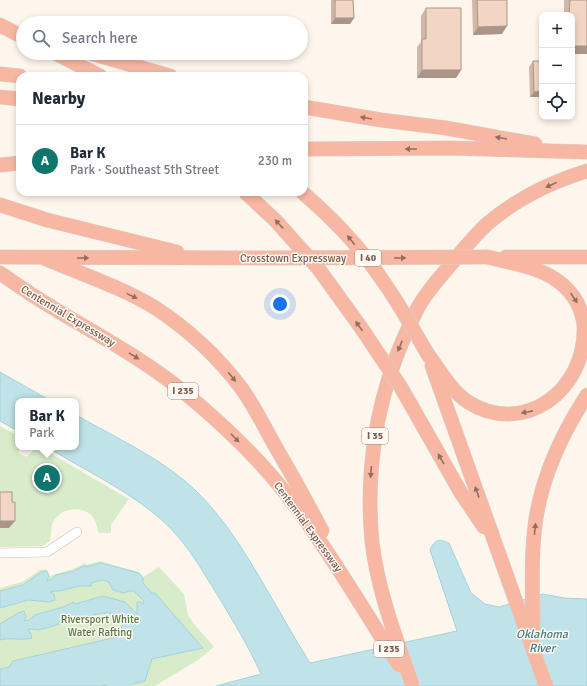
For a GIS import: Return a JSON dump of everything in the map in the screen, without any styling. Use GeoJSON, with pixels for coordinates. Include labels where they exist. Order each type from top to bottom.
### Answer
{"type":"FeatureCollection","features":[{"type":"Feature","properties":{"kind":"highway"},"geometry":{"type":"LineString","coordinates":[[2,26],[16,31]]}},
{"type":"Feature","properties":{"kind":"highway"},"geometry":{"type":"LineString","coordinates":[[2,26],[16,33]]}},
{"type":"Feature","properties":{"kind":"highway"},"geometry":{"type":"LineString","coordinates":[[69,60],[92,72]]}},
{"type":"Feature","properties":{"kind":"highway"},"geometry":{"type":"LineString","coordinates":[[114,60],[156,72]]}},
{"type":"Feature","properties":{"kind":"highway"},"geometry":{"type":"LineString","coordinates":[[0,74],[16,76]]}},
{"type":"Feature","properties":{"kind":"highway"},"geometry":{"type":"LineString","coordinates":[[0,97],[16,99]]}},
{"type":"Feature","properties":{"kind":"highway"},"geometry":{"type":"LineString","coordinates":[[308,108],[381,120],[446,128],[584,152]]}},
{"type":"Feature","properties":{"kind":"highway"},"geometry":{"type":"LineString","coordinates":[[308,149],[450,148],[584,152]]}},
{"type":"Feature","properties":{"kind":"highway"},"geometry":{"type":"LineString","coordinates":[[0,165],[16,163]]}},
{"type":"Feature","properties":{"kind":"highway","name":"I 35"},"geometry":{"type":"LineString","coordinates":[[412,685],[385,608],[372,543],[370,505],[373,444],[381,405],[391,370],[419,305],[429,291],[487,224],[531,194],[569,177],[587,171]]}},
{"type":"Feature","properties":{"kind":"highway"},"geometry":{"type":"LineString","coordinates":[[249,196],[276,221],[318,268],[362,329],[400,386],[461,493],[495,542]]}},
{"type":"Feature","properties":{"kind":"highway"},"geometry":{"type":"LineString","coordinates":[[306,196],[346,233],[383,280],[409,320],[427,353],[546,686]]}},
{"type":"Feature","properties":{"kind":"highway"},"geometry":{"type":"LineString","coordinates":[[0,205],[77,228],[199,258]]}},
{"type":"Feature","properties":{"kind":"highway","name":"Crosstown Expressway"},"geometry":{"type":"LineString","coordinates":[[0,257],[584,257]]}},
{"type":"Feature","properties":{"kind":"highway"},"geometry":{"type":"LineString","coordinates":[[427,353],[460,396],[468,402],[484,409],[505,414],[535,410],[554,400],[578,372],[584,354],[585,330],[579,307],[573,296],[565,286],[545,273],[488,257]]}},
{"type":"Feature","properties":{"kind":"highway"},"geometry":{"type":"LineString","coordinates":[[44,258],[118,289],[152,306],[194,337],[221,363],[250,401],[302,490],[349,583]]}},
{"type":"Feature","properties":{"kind":"highway","name":"Centennial Expressway"},"geometry":{"type":"LineString","coordinates":[[0,273],[52,307],[144,363],[185,393],[222,425],[260,463],[293,502],[349,583],[366,613],[412,685]]}},
{"type":"Feature","properties":{"kind":"highway"},"geometry":{"type":"LineString","coordinates":[[533,650],[533,568],[536,518],[542,490],[562,438],[573,416],[587,395]]}},
{"type":"Feature","properties":{"kind":"street"},"geometry":{"type":"LineString","coordinates":[[0,553],[47,552],[77,532]]}},
{"type":"Feature","properties":{"kind":"green space"},"geometry":{"type":"Polygon","coordinates":[[[0,426],[15,434],[15,450],[19,450],[18,453],[27,457],[33,450],[44,450],[129,499],[111,525],[111,533],[99,533],[92,516],[83,510],[72,509],[62,513],[54,520],[49,541],[46,544],[42,546],[0,547],[0,426]]]}},
{"type":"Feature","properties":{"kind":"green space","name":"Riversport White Water Rafting"},"geometry":{"type":"Polygon","coordinates":[[[100,561],[138,572],[143,577],[159,567],[184,594],[188,615],[214,647],[198,660],[155,686],[0,686],[0,588],[22,582],[40,570],[46,569],[48,575],[46,578],[73,569],[85,563],[86,565],[100,561]]]}},
{"type":"Feature","properties":{"kind":"water"},"geometry":{"type":"Polygon","coordinates":[[[0,372],[46,398],[15,398],[15,429],[0,421],[0,372]]]}},
{"type":"Feature","properties":{"kind":"water","name":"Oklahoma River"},"geometry":{"type":"Polygon","coordinates":[[[79,417],[160,463],[185,481],[210,505],[240,546],[310,663],[457,631],[430,550],[436,542],[443,541],[449,543],[471,593],[485,604],[499,607],[543,594],[564,598],[587,599],[587,686],[216,686],[261,674],[241,634],[189,550],[171,529],[139,502],[52,450],[79,450],[79,417]]]}},
{"type":"Feature","properties":{"kind":"water","name":"Riversport White Water Rafting"},"geometry":{"type":"Polygon","coordinates":[[[101,563],[139,573],[143,578],[143,583],[152,593],[155,593],[203,648],[152,659],[145,681],[129,685],[127,680],[102,686],[0,686],[0,669],[9,667],[13,661],[117,637],[125,620],[115,614],[103,613],[79,619],[79,622],[67,622],[39,630],[27,630],[30,632],[32,638],[0,640],[0,624],[18,613],[24,611],[26,617],[24,621],[29,620],[35,615],[63,607],[74,602],[75,604],[103,596],[125,602],[137,614],[137,602],[141,602],[143,604],[144,601],[134,591],[124,593],[113,590],[109,582],[102,580],[91,583],[91,586],[79,586],[50,592],[54,594],[55,600],[49,602],[28,600],[0,608],[0,591],[23,585],[41,572],[47,571],[49,576],[47,581],[56,575],[74,571],[85,565],[86,567],[101,563]]]}},
{"type":"Feature","properties":{"kind":"building"},"geometry":{"type":"Polygon","coordinates":[[[335,0],[353,0],[354,18],[335,18],[335,0]]]}},
{"type":"Feature","properties":{"kind":"building"},"geometry":{"type":"Polygon","coordinates":[[[477,0],[507,0],[507,26],[478,27],[477,0]]]}},
{"type":"Feature","properties":{"kind":"building"},"geometry":{"type":"Polygon","coordinates":[[[570,0],[587,0],[587,46],[575,46],[575,12],[569,12],[570,0]]]}},
{"type":"Feature","properties":{"kind":"building"},"geometry":{"type":"Polygon","coordinates":[[[426,8],[461,8],[461,70],[422,70],[422,39],[426,39],[426,8]]]}},
{"type":"Feature","properties":{"kind":"building"},"geometry":{"type":"Polygon","coordinates":[[[533,61],[539,61],[539,91],[534,92],[533,61]]]}},
{"type":"Feature","properties":{"kind":"building"},"geometry":{"type":"Polygon","coordinates":[[[0,492],[12,492],[12,502],[15,502],[15,521],[0,521],[0,492]]]}},
{"type":"Feature","properties":{"kind":"waterway"},"geometry":{"type":"LineString","coordinates":[[112,686],[128,682],[136,674]]}},
{"type":"Feature","properties":{"kind":"place","name":"Bar K"},"geometry":{"type":"Point","coordinates":[47,478]}}]}
